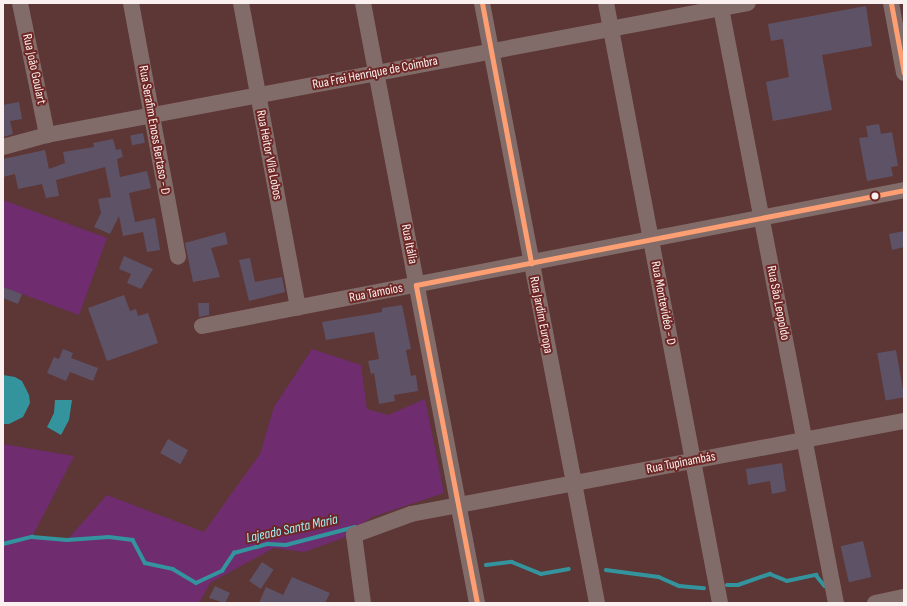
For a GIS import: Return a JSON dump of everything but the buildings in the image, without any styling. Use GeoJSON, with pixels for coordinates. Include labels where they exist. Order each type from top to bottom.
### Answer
{"type":"FeatureCollection","features":[{"type":"Feature","properties":{"kind":"street","name":"Rua João Goulart"},"geometry":{"type":"LineString","coordinates":[[20,3],[47,135]]}},
{"type":"Feature","properties":{"kind":"street","name":"Rua Serafim Enoss Bertaso - D"},"geometry":{"type":"LineString","coordinates":[[131,3],[178,256]]}},
{"type":"Feature","properties":{"kind":"street","name":"Rua Heitor Vila Lobos"},"geometry":{"type":"LineString","coordinates":[[241,3],[298,308]]}},
{"type":"Feature","properties":{"kind":"street","name":"Rua Itália"},"geometry":{"type":"LineString","coordinates":[[363,3],[477,603]]}},
{"type":"Feature","properties":{"kind":"street","name":"Rua Jardim Europa"},"geometry":{"type":"LineString","coordinates":[[482,3],[597,603]]}},
{"type":"Feature","properties":{"kind":"street","name":"Rua Montevidéo - D"},"geometry":{"type":"LineString","coordinates":[[606,3],[720,603]]}},
{"type":"Feature","properties":{"kind":"street","name":"Rua Frei Henrique de Coimbra"},"geometry":{"type":"LineString","coordinates":[[3,147],[47,135],[611,28],[721,5],[748,3]]}},
{"type":"Feature","properties":{"kind":"street"},"geometry":{"type":"LineString","coordinates":[[891,3],[904,73]]}},
{"type":"Feature","properties":{"kind":"street","name":"Rua São Leopoldo"},"geometry":{"type":"LineString","coordinates":[[721,5],[836,603]]}},
{"type":"Feature","properties":{"kind":"street","name":"Rua Tamoios"},"geometry":{"type":"LineString","coordinates":[[202,326],[904,190]]}},
{"type":"Feature","properties":{"kind":"street","name":"Rua Tupinambás"},"geometry":{"type":"LineString","coordinates":[[363,603],[354,535],[411,514],[904,421]]}},
{"type":"Feature","properties":{"kind":"street"},"geometry":{"type":"LineString","coordinates":[[875,603],[904,597]]}},
{"type":"Feature","properties":{"kind":"shaded area"},"geometry":{"type":"Polygon","coordinates":[[[3,200],[107,238],[79,315],[3,287],[3,200]]]}},
{"type":"Feature","properties":{"kind":"shaded area"},"geometry":{"type":"Polygon","coordinates":[[[312,349],[361,365],[367,409],[388,415],[425,399],[444,493],[372,517],[343,538],[304,552],[274,548],[210,583],[199,603],[3,603],[3,444],[74,456],[32,537],[67,540],[107,495],[204,532],[260,454],[274,407],[312,349]]]}},
{"type":"Feature","properties":{"kind":"water"},"geometry":{"type":"Polygon","coordinates":[[[3,375],[15,377],[22,381],[29,395],[30,403],[23,417],[9,424],[3,424],[3,375]]]}},
{"type":"Feature","properties":{"kind":"water"},"geometry":{"type":"Polygon","coordinates":[[[55,400],[72,400],[69,420],[61,435],[47,427],[54,413],[55,400]]]}},
{"type":"Feature","properties":{"kind":"waterway","name":"Lajeado Santa Maria"},"geometry":{"type":"LineString","coordinates":[[3,544],[32,537],[67,540],[109,537],[133,540],[145,563],[173,569],[196,583],[222,571],[234,553],[268,544],[286,545],[355,527]]}},
{"type":"Feature","properties":{"kind":"waterway","name":"Lajeado Santa Maria"},"geometry":{"type":"LineString","coordinates":[[486,565],[512,562],[541,574],[569,569]]}},
{"type":"Feature","properties":{"kind":"waterway","name":"Lajeado Santa Maria"},"geometry":{"type":"LineString","coordinates":[[606,570],[659,577],[679,586],[704,588]]}},
{"type":"Feature","properties":{"kind":"waterway","name":"Lajeado Santa Maria"},"geometry":{"type":"LineString","coordinates":[[727,585],[738,585],[770,574],[787,581],[816,575],[825,586]]}},
{"type":"Feature","properties":{"kind":"transit line"},"geometry":{"type":"LineString","coordinates":[[482,3],[531,263]]}},
{"type":"Feature","properties":{"kind":"transit line"},"geometry":{"type":"LineString","coordinates":[[891,3],[904,73]]}},
{"type":"Feature","properties":{"kind":"transit line"},"geometry":{"type":"LineString","coordinates":[[477,603],[416,285],[904,190]]}}]}
